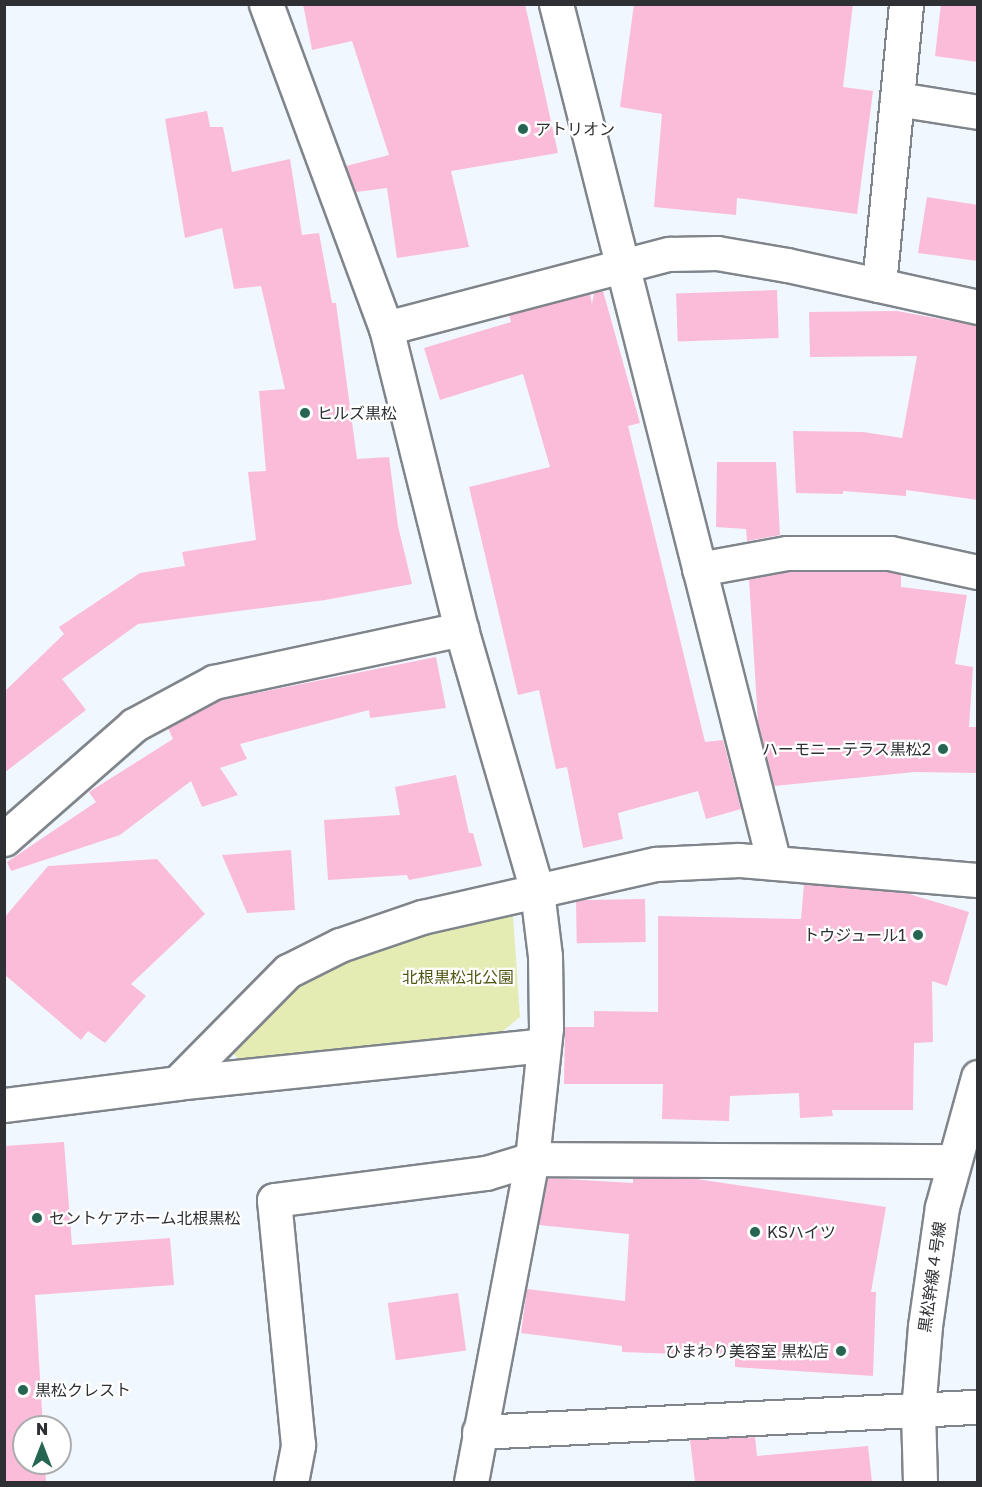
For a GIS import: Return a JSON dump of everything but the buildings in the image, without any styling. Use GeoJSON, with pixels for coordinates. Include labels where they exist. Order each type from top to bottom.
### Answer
{"type":"FeatureCollection","features":[{"type":"Feature","properties":{"kind":"street"},"geometry":{"type":"LineString","coordinates":[[266,4],[386,328],[461,629],[537,891],[545,956],[546,1028],[542,1045],[532,1159],[471,1482]]}},
{"type":"Feature","properties":{"kind":"street"},"geometry":{"type":"LineString","coordinates":[[556,4],[774,862]]}},
{"type":"Feature","properties":{"kind":"street"},"geometry":{"type":"LineString","coordinates":[[879,285],[906,4]]}},
{"type":"Feature","properties":{"kind":"street"},"geometry":{"type":"LineString","coordinates":[[897,99],[978,112]]}},
{"type":"Feature","properties":{"kind":"street"},"geometry":{"type":"LineString","coordinates":[[386,328],[669,254],[717,253],[978,307]]}},
{"type":"Feature","properties":{"kind":"street"},"geometry":{"type":"LineString","coordinates":[[699,568],[787,553],[890,553],[978,572]]}},
{"type":"Feature","properties":{"kind":"street"},"geometry":{"type":"LineString","coordinates":[[4,838],[134,725],[214,682],[461,629]]}},
{"type":"Feature","properties":{"kind":"street"},"geometry":{"type":"LineString","coordinates":[[177,1083],[288,971],[340,945],[423,917],[656,864],[739,860],[978,880]]}},
{"type":"Feature","properties":{"kind":"street"},"geometry":{"type":"LineString","coordinates":[[4,1105],[177,1083],[542,1045]]}},
{"type":"Feature","properties":{"kind":"street","name":"黒松幹線４号線"},"geometry":{"type":"LineString","coordinates":[[920,1482],[918,1412],[926,1315],[942,1207],[978,1077]]}},
{"type":"Feature","properties":{"kind":"street"},"geometry":{"type":"LineString","coordinates":[[291,1482],[298,1446],[274,1200],[486,1173],[532,1159],[954,1161]]}},
{"type":"Feature","properties":{"kind":"street"},"geometry":{"type":"LineString","coordinates":[[479,1432],[918,1412],[978,1407]]}},
{"type":"Feature","properties":{"kind":"green space","name":"北根黒松北公園"},"geometry":{"type":"Polygon","coordinates":[[[493,913],[513,916],[520,1017],[502,1032],[241,1062],[230,1049],[301,982],[390,939],[493,913]]]}},
{"type":"Feature","properties":{"kind":"place","name":"アトリオン"},"geometry":{"type":"Point","coordinates":[523,129]}},
{"type":"Feature","properties":{"kind":"place","name":"ヒルズ黒松"},"geometry":{"type":"Point","coordinates":[305,413]}},
{"type":"Feature","properties":{"kind":"place","name":"ハーモニーテラス黒松2"},"geometry":{"type":"Point","coordinates":[943,749]}},
{"type":"Feature","properties":{"kind":"place","name":"トウジュール1"},"geometry":{"type":"Point","coordinates":[918,935]}},
{"type":"Feature","properties":{"kind":"place","name":"セントケアホーム北根黒松"},"geometry":{"type":"Point","coordinates":[37,1218]}},
{"type":"Feature","properties":{"kind":"place","name":"KSハイツ"},"geometry":{"type":"Point","coordinates":[755,1232]}},
{"type":"Feature","properties":{"kind":"place","name":"ひまわり美容室 黒松店"},"geometry":{"type":"Point","coordinates":[841,1351]}},
{"type":"Feature","properties":{"kind":"place","name":"黒松クレスト"},"geometry":{"type":"Point","coordinates":[23,1390]}}]}
